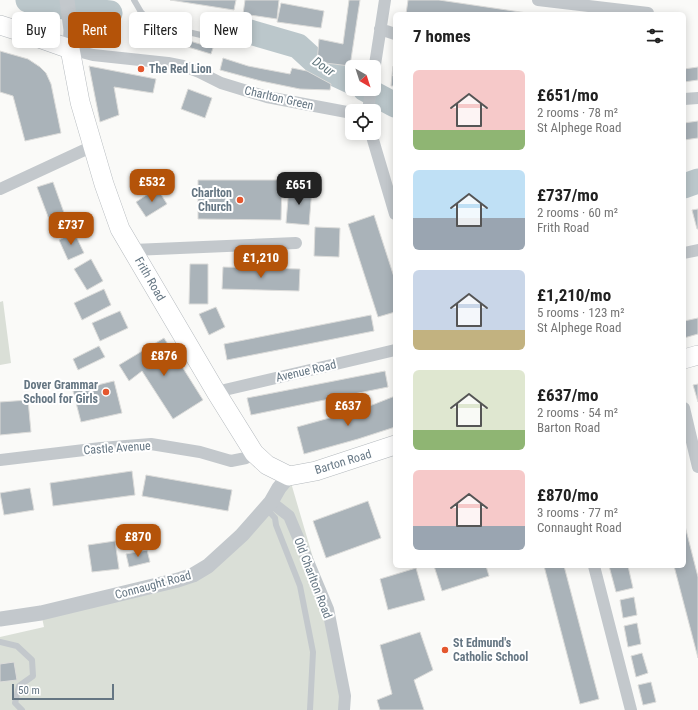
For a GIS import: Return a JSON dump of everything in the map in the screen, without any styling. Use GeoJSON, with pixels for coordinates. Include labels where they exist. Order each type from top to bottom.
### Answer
{"type":"FeatureCollection","features":[{"type":"Feature","properties":{"kind":"main road","name":"Charlton Green"},"geometry":{"type":"LineString","coordinates":[[0,25],[70,49]]}},
{"type":"Feature","properties":{"kind":"main road","name":"Frith Road"},"geometry":{"type":"LineString","coordinates":[[70,49],[80,102],[104,184],[120,229],[216,392],[254,453],[268,465],[289,476]]}},
{"type":"Feature","properties":{"kind":"main road"},"geometry":{"type":"LineString","coordinates":[[686,358],[698,355]]}},
{"type":"Feature","properties":{"kind":"main road","name":"Barton Road"},"geometry":{"type":"LineString","coordinates":[[289,476],[316,471],[393,446]]}},
{"type":"Feature","properties":{"kind":"street"},"geometry":{"type":"LineString","coordinates":[[67,0],[71,30],[70,49]]}},
{"type":"Feature","properties":{"kind":"street"},"geometry":{"type":"LineString","coordinates":[[376,60],[384,0]]}},
{"type":"Feature","properties":{"kind":"street"},"geometry":{"type":"LineString","coordinates":[[538,0],[648,12]]}},
{"type":"Feature","properties":{"kind":"street"},"geometry":{"type":"LineString","coordinates":[[380,29],[393,33]]}},
{"type":"Feature","properties":{"kind":"street","name":"Charlton Green"},"geometry":{"type":"LineString","coordinates":[[70,49],[93,55],[183,66],[221,82],[267,97],[345,112]]}},
{"type":"Feature","properties":{"kind":"street"},"geometry":{"type":"LineString","coordinates":[[686,99],[698,98]]}},
{"type":"Feature","properties":{"kind":"street"},"geometry":{"type":"LineString","coordinates":[[373,140],[393,207]]}},
{"type":"Feature","properties":{"kind":"street"},"geometry":{"type":"LineString","coordinates":[[0,189],[93,146]]}},
{"type":"Feature","properties":{"kind":"street"},"geometry":{"type":"LineString","coordinates":[[133,250],[296,243]]}},
{"type":"Feature","properties":{"kind":"street"},"geometry":{"type":"LineString","coordinates":[[686,253],[698,250]]}},
{"type":"Feature","properties":{"kind":"street","name":"Avenue Road"},"geometry":{"type":"LineString","coordinates":[[216,392],[393,350]]}},
{"type":"Feature","properties":{"kind":"street"},"geometry":{"type":"LineString","coordinates":[[686,416],[698,467]]}},
{"type":"Feature","properties":{"kind":"street","name":"Castle Avenue"},"geometry":{"type":"LineString","coordinates":[[0,460],[101,448],[151,444],[200,452],[231,461],[246,458],[254,453]]}},
{"type":"Feature","properties":{"kind":"street","name":"Connaught Road"},"geometry":{"type":"LineString","coordinates":[[0,619],[41,613],[178,580],[193,575],[208,566],[242,535],[269,505],[279,488],[289,476]]}},
{"type":"Feature","properties":{"kind":"street","name":"Old Charlton Road"},"geometry":{"type":"LineString","coordinates":[[269,505],[281,509],[289,516],[328,609],[344,696],[344,710]]}},
{"type":"Feature","properties":{"kind":"street"},"geometry":{"type":"LineString","coordinates":[[595,568],[631,710]]}},
{"type":"Feature","properties":{"kind":"lane"},"geometry":{"type":"LineString","coordinates":[[134,0],[141,12],[153,24],[200,35]]}},
{"type":"Feature","properties":{"kind":"lane"},"geometry":{"type":"LineString","coordinates":[[269,505],[300,586],[313,652],[310,710]]}},
{"type":"Feature","properties":{"kind":"lane"},"geometry":{"type":"LineString","coordinates":[[0,642],[17,646],[32,660],[33,676],[19,686],[15,703],[22,710]]}},
{"type":"Feature","properties":{"kind":"shaded area"},"geometry":{"type":"Polygon","coordinates":[[[3,301],[11,363],[0,365],[0,302],[3,301]]]}},
{"type":"Feature","properties":{"kind":"shaded area"},"geometry":{"type":"Polygon","coordinates":[[[289,476],[328,609],[344,710],[0,710],[0,637],[44,627],[41,613],[193,575],[289,476]]]}},
{"type":"Feature","properties":{"kind":"building"},"geometry":{"type":"Polygon","coordinates":[[[170,0],[236,0],[234,10],[170,0]]]}},
{"type":"Feature","properties":{"kind":"building"},"geometry":{"type":"Polygon","coordinates":[[[245,0],[279,0],[277,19],[252,15],[252,12],[243,12],[245,0]]]}},
{"type":"Feature","properties":{"kind":"building"},"geometry":{"type":"Polygon","coordinates":[[[349,0],[360,0],[351,60],[345,60],[345,65],[317,62],[319,39],[343,44],[349,0]]]}},
{"type":"Feature","properties":{"kind":"building"},"geometry":{"type":"Polygon","coordinates":[[[408,0],[439,0],[520,12],[406,12],[408,0]]]}},
{"type":"Feature","properties":{"kind":"building"},"geometry":{"type":"Polygon","coordinates":[[[281,3],[324,11],[321,28],[277,22],[281,3]]]}},
{"type":"Feature","properties":{"kind":"building"},"geometry":{"type":"Polygon","coordinates":[[[192,42],[200,44],[200,48],[213,48],[211,54],[191,48],[192,42]]]}},
{"type":"Feature","properties":{"kind":"building"},"geometry":{"type":"Polygon","coordinates":[[[0,51],[28,59],[46,73],[51,84],[61,133],[25,141],[13,96],[0,92],[0,51]]]}},
{"type":"Feature","properties":{"kind":"building"},"geometry":{"type":"Polygon","coordinates":[[[223,58],[248,66],[290,74],[292,68],[307,71],[331,84],[330,90],[300,89],[261,81],[220,70],[223,58]]]}},
{"type":"Feature","properties":{"kind":"building"},"geometry":{"type":"Polygon","coordinates":[[[89,66],[156,79],[153,93],[114,87],[119,115],[100,122],[89,66]]]}},
{"type":"Feature","properties":{"kind":"building"},"geometry":{"type":"Polygon","coordinates":[[[698,67],[698,80],[686,82],[686,69],[698,67]]]}},
{"type":"Feature","properties":{"kind":"building"},"geometry":{"type":"Polygon","coordinates":[[[392,75],[393,86],[391,86],[392,75]]]}},
{"type":"Feature","properties":{"kind":"building"},"geometry":{"type":"Polygon","coordinates":[[[188,89],[212,98],[205,118],[181,109],[188,89]]]}},
{"type":"Feature","properties":{"kind":"building"},"geometry":{"type":"Polygon","coordinates":[[[698,121],[698,138],[686,140],[686,123],[698,121]]]}},
{"type":"Feature","properties":{"kind":"building","name":"Charlton Church"},"geometry":{"type":"Polygon","coordinates":[[[198,180],[282,180],[281,220],[198,219],[198,180]]]}},
{"type":"Feature","properties":{"kind":"building"},"geometry":{"type":"Polygon","coordinates":[[[53,182],[68,224],[53,230],[37,187],[53,182]]]}},
{"type":"Feature","properties":{"kind":"building"},"geometry":{"type":"Polygon","coordinates":[[[289,187],[312,189],[309,225],[286,223],[289,187]]]}},
{"type":"Feature","properties":{"kind":"building"},"geometry":{"type":"Polygon","coordinates":[[[157,188],[167,204],[146,217],[136,202],[157,188]]]}},
{"type":"Feature","properties":{"kind":"building"},"geometry":{"type":"Polygon","coordinates":[[[698,209],[698,229],[697,229],[692,210],[698,209]]]}},
{"type":"Feature","properties":{"kind":"building"},"geometry":{"type":"Polygon","coordinates":[[[374,215],[393,274],[393,313],[378,317],[348,224],[374,215]]]}},
{"type":"Feature","properties":{"kind":"building"},"geometry":{"type":"Polygon","coordinates":[[[315,227],[340,228],[339,257],[314,256],[315,227]]]}},
{"type":"Feature","properties":{"kind":"building"},"geometry":{"type":"Polygon","coordinates":[[[74,232],[84,253],[68,260],[59,240],[74,232]]]}},
{"type":"Feature","properties":{"kind":"building"},"geometry":{"type":"Polygon","coordinates":[[[91,259],[103,281],[87,290],[74,269],[91,259]]]}},
{"type":"Feature","properties":{"kind":"building"},"geometry":{"type":"Polygon","coordinates":[[[190,264],[208,264],[208,304],[189,304],[190,264]]]}},
{"type":"Feature","properties":{"kind":"building"},"geometry":{"type":"Polygon","coordinates":[[[223,267],[300,269],[299,291],[222,289],[223,267]]]}},
{"type":"Feature","properties":{"kind":"building"},"geometry":{"type":"Polygon","coordinates":[[[104,289],[111,305],[82,320],[74,303],[104,289]]]}},
{"type":"Feature","properties":{"kind":"building"},"geometry":{"type":"Polygon","coordinates":[[[216,307],[225,327],[209,335],[199,314],[216,307]]]}},
{"type":"Feature","properties":{"kind":"building"},"geometry":{"type":"Polygon","coordinates":[[[120,311],[128,328],[100,341],[92,323],[120,311]]]}},
{"type":"Feature","properties":{"kind":"building"},"geometry":{"type":"Polygon","coordinates":[[[371,315],[374,331],[227,360],[224,344],[371,315]]]}},
{"type":"Feature","properties":{"kind":"building"},"geometry":{"type":"Polygon","coordinates":[[[698,318],[698,334],[686,337],[686,321],[698,318]]]}},
{"type":"Feature","properties":{"kind":"building"},"geometry":{"type":"Polygon","coordinates":[[[164,338],[203,400],[173,419],[142,371],[129,381],[119,365],[164,338]]]}},
{"type":"Feature","properties":{"kind":"building"},"geometry":{"type":"Polygon","coordinates":[[[99,346],[105,357],[78,370],[73,359],[99,346]]]}},
{"type":"Feature","properties":{"kind":"building"},"geometry":{"type":"Polygon","coordinates":[[[385,371],[388,387],[251,415],[247,398],[385,371]]]}},
{"type":"Feature","properties":{"kind":"building"},"geometry":{"type":"Polygon","coordinates":[[[114,381],[122,413],[81,422],[73,391],[114,381]]]}},
{"type":"Feature","properties":{"kind":"building"},"geometry":{"type":"Polygon","coordinates":[[[698,384],[698,402],[693,385],[698,384]]]}},
{"type":"Feature","properties":{"kind":"building"},"geometry":{"type":"Polygon","coordinates":[[[393,397],[393,428],[304,454],[297,427],[362,409],[393,397]]]}},
{"type":"Feature","properties":{"kind":"building"},"geometry":{"type":"Polygon","coordinates":[[[28,400],[31,432],[0,435],[0,402],[28,400]]]}},
{"type":"Feature","properties":{"kind":"building"},"geometry":{"type":"Polygon","coordinates":[[[132,471],[135,495],[53,506],[50,483],[132,471]]]}},
{"type":"Feature","properties":{"kind":"building"},"geometry":{"type":"Polygon","coordinates":[[[146,475],[232,490],[228,511],[142,496],[146,475]]]}},
{"type":"Feature","properties":{"kind":"building"},"geometry":{"type":"Polygon","coordinates":[[[30,488],[34,510],[4,515],[0,493],[30,488]]]}},
{"type":"Feature","properties":{"kind":"building"},"geometry":{"type":"Polygon","coordinates":[[[368,501],[381,538],[326,558],[313,521],[368,501]]]}},
{"type":"Feature","properties":{"kind":"building"},"geometry":{"type":"Polygon","coordinates":[[[686,530],[698,577],[698,658],[675,568],[686,568],[686,530]]]}},
{"type":"Feature","properties":{"kind":"building"},"geometry":{"type":"Polygon","coordinates":[[[115,541],[119,569],[92,572],[88,545],[115,541]]]}},
{"type":"Feature","properties":{"kind":"building"},"geometry":{"type":"Polygon","coordinates":[[[147,550],[150,562],[129,567],[126,554],[147,550]]]}},
{"type":"Feature","properties":{"kind":"building"},"geometry":{"type":"Polygon","coordinates":[[[416,568],[425,600],[388,610],[380,579],[416,568]]]}},
{"type":"Feature","properties":{"kind":"building"},"geometry":{"type":"Polygon","coordinates":[[[435,568],[487,568],[489,576],[442,591],[435,568]]]}},
{"type":"Feature","properties":{"kind":"building"},"geometry":{"type":"Polygon","coordinates":[[[545,568],[565,568],[599,699],[580,704],[545,568]]]}},
{"type":"Feature","properties":{"kind":"building"},"geometry":{"type":"Polygon","coordinates":[[[610,568],[628,568],[633,588],[616,592],[610,568]]]}},
{"type":"Feature","properties":{"kind":"building"},"geometry":{"type":"Polygon","coordinates":[[[634,597],[637,615],[623,618],[620,600],[634,597]]]}},
{"type":"Feature","properties":{"kind":"building"},"geometry":{"type":"Polygon","coordinates":[[[637,623],[641,644],[628,647],[624,626],[637,623]]]}},
{"type":"Feature","properties":{"kind":"building"},"geometry":{"type":"Polygon","coordinates":[[[420,632],[433,670],[414,680],[424,710],[380,710],[377,700],[392,694],[380,645],[420,632]]]}},
{"type":"Feature","properties":{"kind":"building"},"geometry":{"type":"Polygon","coordinates":[[[642,653],[648,673],[636,677],[631,656],[642,653]]]}},
{"type":"Feature","properties":{"kind":"building"},"geometry":{"type":"Polygon","coordinates":[[[14,662],[17,680],[0,682],[0,664],[14,662]]]}},
{"type":"Feature","properties":{"kind":"building"},"geometry":{"type":"Polygon","coordinates":[[[651,682],[656,702],[643,705],[638,685],[651,682]]]}},
{"type":"Feature","properties":{"kind":"waterway","name":"Dour"},"geometry":{"type":"LineString","coordinates":[[28,0],[35,3],[102,12]]}},
{"type":"Feature","properties":{"kind":"waterway","name":"Dour"},"geometry":{"type":"LineString","coordinates":[[252,33],[298,46],[322,68],[345,79]]}},
{"type":"Feature","properties":{"kind":"waterway","name":"Dour"},"geometry":{"type":"LineString","coordinates":[[378,96],[393,104]]}},
{"type":"Feature","properties":{"kind":"waterway","name":"Dour"},"geometry":{"type":"LineString","coordinates":[[686,185],[698,181]]}},
{"type":"Feature","properties":{"kind":"place","name":"The Red Lion"},"geometry":{"type":"Point","coordinates":[141,69]}},
{"type":"Feature","properties":{"kind":"place","name":"Charlton Church"},"geometry":{"type":"Point","coordinates":[240,200]}},
{"type":"Feature","properties":{"kind":"place","name":"Dover Grammar School for Girls"},"geometry":{"type":"Point","coordinates":[106,392]}},
{"type":"Feature","properties":{"kind":"place","name":"St Edmund's Catholic School"},"geometry":{"type":"Point","coordinates":[445,650]}}]}
